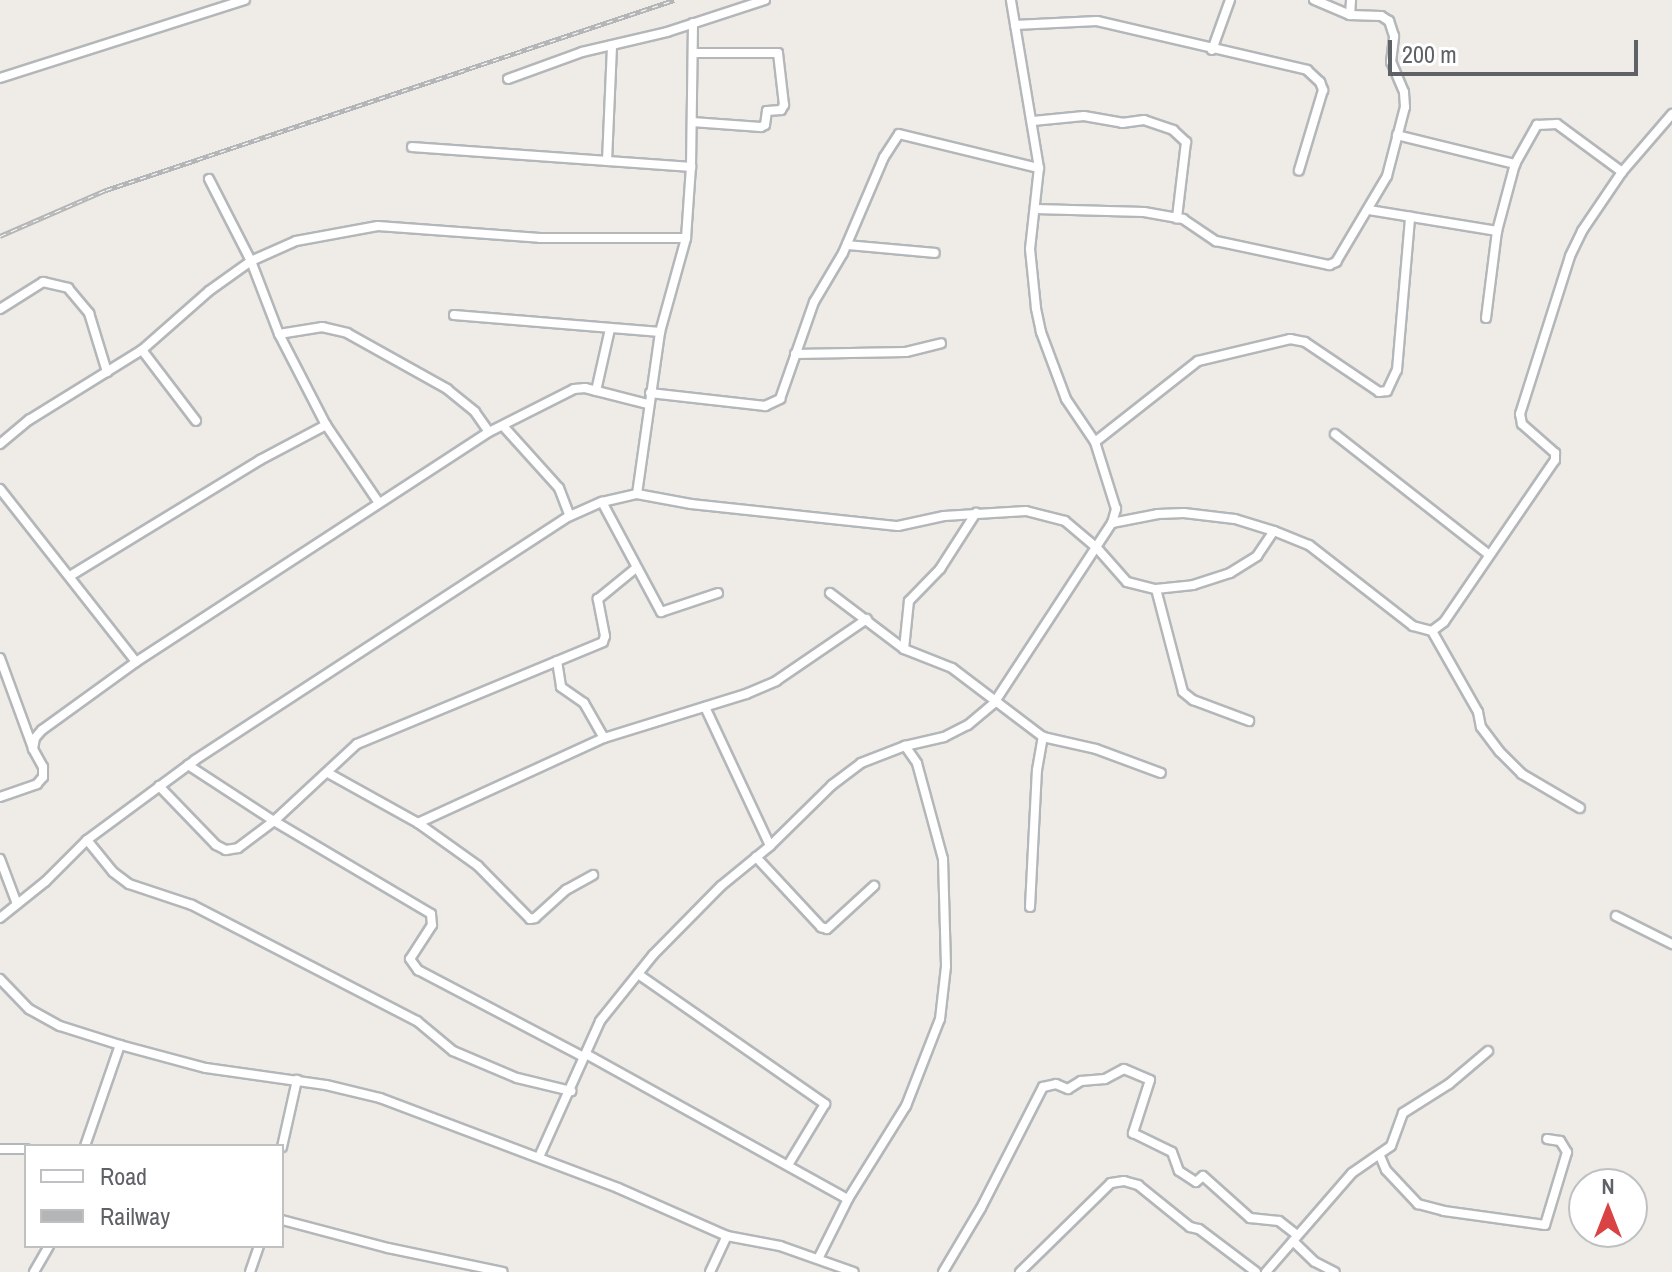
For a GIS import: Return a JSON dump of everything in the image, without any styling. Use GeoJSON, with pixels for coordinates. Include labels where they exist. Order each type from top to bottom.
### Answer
{"type":"FeatureCollection","features":[{"type":"Feature","properties":{"kind":"street"},"geometry":{"type":"LineString","coordinates":[[0,78],[245,0]]}},
{"type":"Feature","properties":{"kind":"street"},"geometry":{"type":"LineString","coordinates":[[508,79],[765,0]]}},
{"type":"Feature","properties":{"kind":"street"},"geometry":{"type":"LineString","coordinates":[[539,1157],[600,1021],[638,974],[721,886],[770,846],[832,785],[861,763],[905,746],[944,737],[968,725],[994,703],[1029,644],[1112,523],[1116,509],[1095,442],[1066,399],[1041,332],[1030,249],[1039,168],[1011,0]]}},
{"type":"Feature","properties":{"kind":"street"},"geometry":{"type":"LineString","coordinates":[[1212,50],[1230,0]]}},
{"type":"Feature","properties":{"kind":"street"},"geometry":{"type":"LineString","coordinates":[[1035,209],[1144,212],[1177,218],[1216,241],[1329,265],[1341,255],[1387,176],[1405,107],[1404,92],[1391,62],[1394,36],[1389,21],[1381,16],[1350,15],[1314,0]]}},
{"type":"Feature","properties":{"kind":"street"},"geometry":{"type":"LineString","coordinates":[[1350,15],[1351,0]]}},
{"type":"Feature","properties":{"kind":"street"},"geometry":{"type":"LineString","coordinates":[[1015,25],[1097,21],[1307,70],[1320,82],[1323,90],[1299,170]]}},
{"type":"Feature","properties":{"kind":"street"},"geometry":{"type":"LineString","coordinates":[[637,494],[660,332],[686,238],[691,167],[693,23]]}},
{"type":"Feature","properties":{"kind":"street"},"geometry":{"type":"LineString","coordinates":[[607,161],[612,45]]}},
{"type":"Feature","properties":{"kind":"street"},"geometry":{"type":"LineString","coordinates":[[692,122],[761,127],[765,125],[767,111],[781,110],[784,105],[778,53],[694,53]]}},
{"type":"Feature","properties":{"kind":"street"},"geometry":{"type":"LineString","coordinates":[[1432,631],[1444,622],[1555,460],[1555,453],[1522,424],[1520,414],[1570,256],[1582,231],[1622,172],[1672,114]]}},
{"type":"Feature","properties":{"kind":"street"},"geometry":{"type":"LineString","coordinates":[[1033,121],[1084,116],[1122,123],[1144,120],[1173,130],[1186,142],[1177,218]]}},
{"type":"Feature","properties":{"kind":"street"},"geometry":{"type":"LineString","coordinates":[[1486,318],[1497,231],[1515,164],[1537,125],[1546,122],[1557,124],[1622,172]]}},
{"type":"Feature","properties":{"kind":"street"},"geometry":{"type":"LineString","coordinates":[[650,393],[775,405],[780,399],[814,302],[847,245],[884,157],[899,134],[1039,168]]}},
{"type":"Feature","properties":{"kind":"street"},"geometry":{"type":"LineString","coordinates":[[1397,135],[1515,164]]}},
{"type":"Feature","properties":{"kind":"street"},"geometry":{"type":"LineString","coordinates":[[412,147],[691,167]]}},
{"type":"Feature","properties":{"kind":"street"},"geometry":{"type":"LineString","coordinates":[[209,179],[251,261],[279,334],[326,425],[379,503]]}},
{"type":"Feature","properties":{"kind":"street"},"geometry":{"type":"LineString","coordinates":[[1369,210],[1497,231]]}},
{"type":"Feature","properties":{"kind":"street"},"geometry":{"type":"LineString","coordinates":[[1095,442],[1198,361],[1290,339],[1305,342],[1379,392],[1387,391],[1397,370],[1410,217]]}},
{"type":"Feature","properties":{"kind":"street"},"geometry":{"type":"LineString","coordinates":[[0,444],[29,420],[142,350],[209,291],[251,261],[296,241],[378,226],[540,238],[686,238]]}},
{"type":"Feature","properties":{"kind":"street"},"geometry":{"type":"LineString","coordinates":[[847,245],[935,253]]}},
{"type":"Feature","properties":{"kind":"street"},"geometry":{"type":"LineString","coordinates":[[0,309],[43,282],[68,288],[89,313],[107,372]]}},
{"type":"Feature","properties":{"kind":"street"},"geometry":{"type":"LineString","coordinates":[[454,315],[660,332]]}},
{"type":"Feature","properties":{"kind":"street"},"geometry":{"type":"LineString","coordinates":[[279,334],[322,327],[347,333],[447,389],[475,412],[489,432]]}},
{"type":"Feature","properties":{"kind":"street"},"geometry":{"type":"LineString","coordinates":[[596,391],[610,329]]}},
{"type":"Feature","properties":{"kind":"street"},"geometry":{"type":"LineString","coordinates":[[795,354],[906,352],[941,343]]}},
{"type":"Feature","properties":{"kind":"street"},"geometry":{"type":"LineString","coordinates":[[142,350],[196,421]]}},
{"type":"Feature","properties":{"kind":"street"},"geometry":{"type":"LineString","coordinates":[[33,749],[35,738],[42,730],[136,662],[379,503],[404,491],[489,432],[574,389],[596,391],[648,404]]}},
{"type":"Feature","properties":{"kind":"street"},"geometry":{"type":"LineString","coordinates":[[70,576],[260,460],[326,425]]}},
{"type":"Feature","properties":{"kind":"street"},"geometry":{"type":"LineString","coordinates":[[504,427],[559,488],[570,516]]}},
{"type":"Feature","properties":{"kind":"street"},"geometry":{"type":"LineString","coordinates":[[1335,434],[1488,554]]}},
{"type":"Feature","properties":{"kind":"street"},"geometry":{"type":"LineString","coordinates":[[0,489],[136,662]]}},
{"type":"Feature","properties":{"kind":"street"},"geometry":{"type":"LineString","coordinates":[[0,918],[87,840],[188,765],[570,516],[602,502],[637,494],[691,504],[898,526],[976,513],[1026,511],[1056,517],[1097,548],[1127,582],[1156,589],[1193,585],[1230,573],[1257,556],[1274,531]]}},
{"type":"Feature","properties":{"kind":"street"},"geometry":{"type":"LineString","coordinates":[[602,502],[661,612],[718,593]]}},
{"type":"Feature","properties":{"kind":"street"},"geometry":{"type":"LineString","coordinates":[[904,649],[909,601],[940,569],[976,513]]}},
{"type":"Feature","properties":{"kind":"street"},"geometry":{"type":"LineString","coordinates":[[1112,523],[1158,514],[1184,513],[1235,519],[1309,545],[1413,626],[1432,631],[1478,712],[1481,727],[1500,752],[1522,774],[1580,808]]}},
{"type":"Feature","properties":{"kind":"street"},"geometry":{"type":"LineString","coordinates":[[159,786],[216,845],[226,850],[238,848],[274,821],[357,744],[603,642],[605,636],[598,599],[636,568]]}},
{"type":"Feature","properties":{"kind":"street"},"geometry":{"type":"LineString","coordinates":[[1156,589],[1183,692],[1193,700],[1249,721]]}},
{"type":"Feature","properties":{"kind":"street"},"geometry":{"type":"LineString","coordinates":[[830,593],[904,649],[952,668],[994,703],[1043,737],[1096,749],[1161,773]]}},
{"type":"Feature","properties":{"kind":"street"},"geometry":{"type":"LineString","coordinates":[[418,823],[604,738],[776,681],[867,619]]}},
{"type":"Feature","properties":{"kind":"street"},"geometry":{"type":"LineString","coordinates":[[0,658],[33,749],[43,767],[43,777],[37,784],[0,797]]}},
{"type":"Feature","properties":{"kind":"street"},"geometry":{"type":"LineString","coordinates":[[557,661],[561,687],[584,703],[604,738]]}},
{"type":"Feature","properties":{"kind":"street"},"geometry":{"type":"LineString","coordinates":[[705,707],[770,846]]}},
{"type":"Feature","properties":{"kind":"street"},"geometry":{"type":"LineString","coordinates":[[1030,907],[1037,770],[1043,737]]}},
{"type":"Feature","properties":{"kind":"street"},"geometry":{"type":"LineString","coordinates":[[819,1257],[848,1199],[906,1106],[940,1019],[946,966],[943,859],[917,763],[905,746]]}},
{"type":"Feature","properties":{"kind":"street"},"geometry":{"type":"LineString","coordinates":[[188,765],[274,821],[431,914],[432,925],[410,959],[418,970],[585,1056],[848,1199]]}},
{"type":"Feature","properties":{"kind":"street"},"geometry":{"type":"LineString","coordinates":[[328,773],[418,823],[478,866],[530,919],[566,890],[593,875]]}},
{"type":"Feature","properties":{"kind":"street"},"geometry":{"type":"LineString","coordinates":[[87,840],[113,872],[129,884],[206,912],[417,1021],[453,1051],[517,1078],[571,1091]]}},
{"type":"Feature","properties":{"kind":"street"},"geometry":{"type":"LineString","coordinates":[[756,857],[821,927],[827,929],[874,886]]}},
{"type":"Feature","properties":{"kind":"street"},"geometry":{"type":"LineString","coordinates":[[0,859],[17,904]]}},
{"type":"Feature","properties":{"kind":"street"},"geometry":{"type":"LineString","coordinates":[[1616,916],[1672,944]]}},
{"type":"Feature","properties":{"kind":"street"},"geometry":{"type":"LineString","coordinates":[[638,974],[825,1104],[788,1165]]}},
{"type":"Feature","properties":{"kind":"street"},"geometry":{"type":"LineString","coordinates":[[0,979],[29,1009],[60,1026],[206,1068],[297,1080],[380,1098],[539,1157],[727,1236],[819,1257],[854,1272]]}},
{"type":"Feature","properties":{"kind":"street"},"geometry":{"type":"LineString","coordinates":[[86,1144],[120,1045]]}},
{"type":"Feature","properties":{"kind":"street"},"geometry":{"type":"LineString","coordinates":[[1266,1272],[1352,1173],[1391,1146],[1403,1113],[1449,1084],[1488,1051]]}},
{"type":"Feature","properties":{"kind":"street"},"geometry":{"type":"LineString","coordinates":[[943,1272],[981,1208],[1043,1087],[1056,1084],[1068,1089],[1081,1081],[1105,1079],[1124,1069],[1150,1080],[1133,1133],[1172,1152],[1179,1171],[1196,1182],[1203,1176],[1250,1218],[1279,1221],[1315,1262],[1335,1272]]}},
{"type":"Feature","properties":{"kind":"street"},"geometry":{"type":"LineString","coordinates":[[283,1144],[297,1080]]}},
{"type":"Feature","properties":{"kind":"street"},"geometry":{"type":"LineString","coordinates":[[1380,1156],[1386,1170],[1418,1204],[1444,1211],[1545,1225],[1567,1152],[1560,1141],[1547,1139]]}},
{"type":"Feature","properties":{"kind":"street"},"geometry":{"type":"LineString","coordinates":[[0,1149],[24,1149]]}},
{"type":"Feature","properties":{"kind":"street"},"geometry":{"type":"LineString","coordinates":[[1020,1272],[1111,1183],[1124,1181],[1138,1185],[1190,1227],[1199,1229],[1256,1272]]}},
{"type":"Feature","properties":{"kind":"street"},"geometry":{"type":"LineString","coordinates":[[284,1221],[388,1248],[503,1272]]}},
{"type":"Feature","properties":{"kind":"street"},"geometry":{"type":"LineString","coordinates":[[710,1272],[727,1236]]}},
{"type":"Feature","properties":{"kind":"street"},"geometry":{"type":"LineString","coordinates":[[34,1272],[48,1248]]}},
{"type":"Feature","properties":{"kind":"street"},"geometry":{"type":"LineString","coordinates":[[250,1272],[258,1248]]}},
{"type":"Feature","properties":{"kind":"railway"},"geometry":{"type":"LineString","coordinates":[[0,236],[106,190],[674,0]]}}]}
